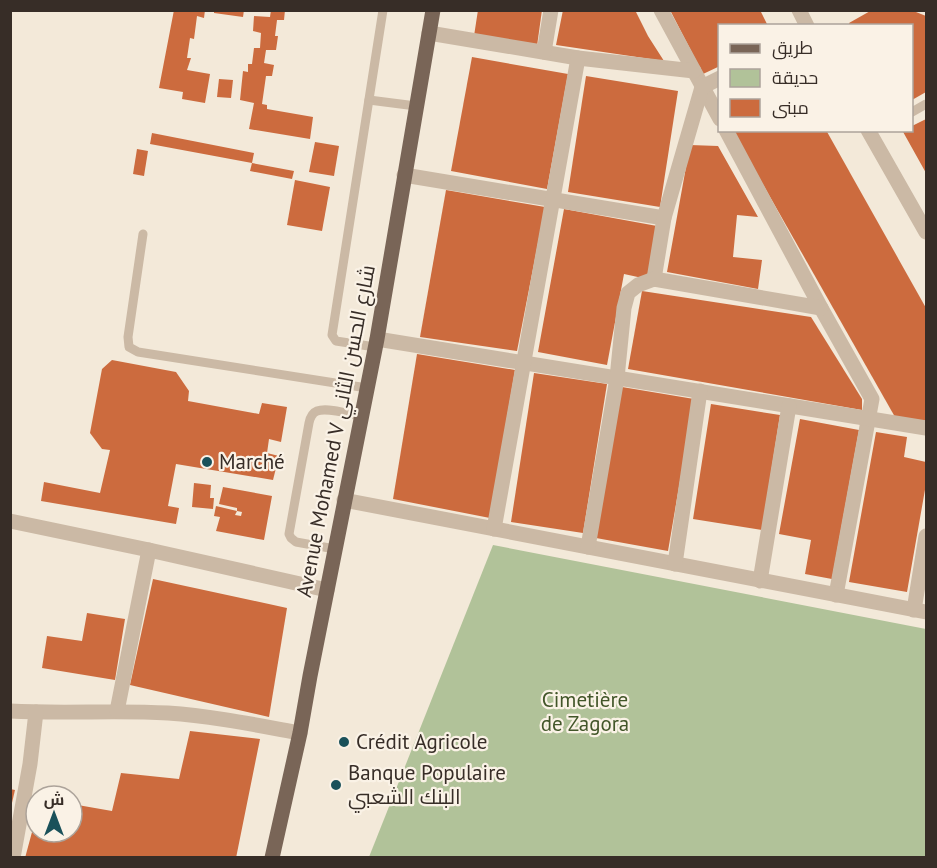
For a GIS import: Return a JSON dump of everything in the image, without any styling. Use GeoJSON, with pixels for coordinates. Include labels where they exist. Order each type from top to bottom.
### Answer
{"type":"FeatureCollection","features":[{"type":"Feature","properties":{"kind":"main road","name":"Avenue Mohamed V شارع الحسن الثاني"},"geometry":{"type":"LineString","coordinates":[[272,858],[300,733],[376,343],[433,10]]}},
{"type":"Feature","properties":{"kind":"street"},"geometry":{"type":"LineString","coordinates":[[544,52],[551,10]]}},
{"type":"Feature","properties":{"kind":"street"},"geometry":{"type":"LineString","coordinates":[[661,10],[718,115]]}},
{"type":"Feature","properties":{"kind":"street"},"geometry":{"type":"LineString","coordinates":[[799,10],[806,24]]}},
{"type":"Feature","properties":{"kind":"street"},"geometry":{"type":"LineString","coordinates":[[429,33],[578,58],[694,71]]}},
{"type":"Feature","properties":{"kind":"street"},"geometry":{"type":"LineString","coordinates":[[494,529],[578,58]]}},
{"type":"Feature","properties":{"kind":"street"},"geometry":{"type":"LineString","coordinates":[[654,279],[664,218],[702,87],[718,79]]}},
{"type":"Feature","properties":{"kind":"street"},"geometry":{"type":"LineString","coordinates":[[727,132],[820,308],[872,399],[836,595]]}},
{"type":"Feature","properties":{"kind":"street"},"geometry":{"type":"LineString","coordinates":[[872,132],[927,232]]}},
{"type":"Feature","properties":{"kind":"street"},"geometry":{"type":"LineString","coordinates":[[404,175],[664,218]]}},
{"type":"Feature","properties":{"kind":"street"},"geometry":{"type":"LineString","coordinates":[[588,547],[617,378],[624,308],[628,293],[638,285],[654,279],[820,308]]}},
{"type":"Feature","properties":{"kind":"street"},"geometry":{"type":"LineString","coordinates":[[376,343],[524,363],[927,428]]}},
{"type":"Feature","properties":{"kind":"street"},"geometry":{"type":"LineString","coordinates":[[675,564],[700,391]]}},
{"type":"Feature","properties":{"kind":"street"},"geometry":{"type":"LineString","coordinates":[[760,581],[789,406]]}},
{"type":"Feature","properties":{"kind":"street"},"geometry":{"type":"LineString","coordinates":[[344,501],[920,611],[927,537]]}},
{"type":"Feature","properties":{"kind":"street"},"geometry":{"type":"LineString","coordinates":[[10,521],[327,590]]}},
{"type":"Feature","properties":{"kind":"street"},"geometry":{"type":"LineString","coordinates":[[117,711],[149,550]]}},
{"type":"Feature","properties":{"kind":"street"},"geometry":{"type":"LineString","coordinates":[[10,711],[117,711],[201,716],[300,733]]}},
{"type":"Feature","properties":{"kind":"street"},"geometry":{"type":"LineString","coordinates":[[13,858],[30,764],[36,712]]}},
{"type":"Feature","properties":{"kind":"lane"},"geometry":{"type":"LineString","coordinates":[[376,343],[336,341],[332,335],[382,10]]}},
{"type":"Feature","properties":{"kind":"lane"},"geometry":{"type":"LineString","coordinates":[[369,100],[416,106]]}},
{"type":"Feature","properties":{"kind":"lane"},"geometry":{"type":"LineString","coordinates":[[913,111],[927,104]]}},
{"type":"Feature","properties":{"kind":"lane"},"geometry":{"type":"LineString","coordinates":[[143,234],[128,337],[129,346],[133,350],[367,388]]}},
{"type":"Feature","properties":{"kind":"lane"},"geometry":{"type":"LineString","coordinates":[[335,549],[296,542],[288,534],[309,423],[315,411],[325,410],[361,416]]}},
{"type":"Feature","properties":{"kind":"green space","name":"Cimetière de Zagora"},"geometry":{"type":"Polygon","coordinates":[[[493,545],[926,629],[926,857],[369,857],[493,545]]]}},
{"type":"Feature","properties":{"kind":"building"},"geometry":{"type":"Polygon","coordinates":[[[174,10],[205,10],[204,18],[197,16],[194,39],[190,38],[187,58],[191,58],[187,70],[210,74],[205,103],[182,99],[183,92],[159,88],[174,10]]]}},
{"type":"Feature","properties":{"kind":"building"},"geometry":{"type":"Polygon","coordinates":[[[214,10],[244,10],[243,17],[214,13],[214,10]]]}},
{"type":"Feature","properties":{"kind":"building"},"geometry":{"type":"Polygon","coordinates":[[[271,10],[285,10],[284,20],[277,20],[276,50],[266,50],[264,63],[274,65],[272,76],[266,76],[262,104],[267,105],[267,109],[313,117],[310,139],[249,129],[254,103],[240,100],[243,71],[248,72],[248,64],[252,64],[254,48],[260,48],[261,33],[253,31],[254,16],[270,17],[271,10]]]}},
{"type":"Feature","properties":{"kind":"building"},"geometry":{"type":"Polygon","coordinates":[[[478,10],[542,10],[537,46],[474,36],[478,10]]]}},
{"type":"Feature","properties":{"kind":"building"},"geometry":{"type":"Polygon","coordinates":[[[563,10],[635,10],[664,61],[556,45],[563,10]]]}},
{"type":"Feature","properties":{"kind":"building"},"geometry":{"type":"Polygon","coordinates":[[[670,10],[760,10],[767,24],[718,24],[718,67],[703,74],[670,10]]]}},
{"type":"Feature","properties":{"kind":"building"},"geometry":{"type":"Polygon","coordinates":[[[872,10],[911,10],[926,16],[926,92],[913,99],[913,24],[849,23],[872,10]]]}},
{"type":"Feature","properties":{"kind":"building"},"geometry":{"type":"Polygon","coordinates":[[[472,57],[568,74],[547,189],[451,171],[472,57]]]}},
{"type":"Feature","properties":{"kind":"building"},"geometry":{"type":"Polygon","coordinates":[[[586,76],[678,91],[660,207],[568,192],[586,76]]]}},
{"type":"Feature","properties":{"kind":"building"},"geometry":{"type":"Polygon","coordinates":[[[219,79],[233,80],[231,98],[217,97],[219,79]]]}},
{"type":"Feature","properties":{"kind":"building"},"geometry":{"type":"Polygon","coordinates":[[[926,119],[926,173],[903,132],[913,132],[913,126],[926,119]]]}},
{"type":"Feature","properties":{"kind":"building"},"geometry":{"type":"Polygon","coordinates":[[[733,132],[827,132],[926,308],[926,421],[895,417],[733,132]]]}},
{"type":"Feature","properties":{"kind":"building"},"geometry":{"type":"Polygon","coordinates":[[[152,133],[254,153],[252,163],[150,144],[152,133]]]}},
{"type":"Feature","properties":{"kind":"building"},"geometry":{"type":"Polygon","coordinates":[[[315,142],[339,146],[334,176],[309,172],[315,142]]]}},
{"type":"Feature","properties":{"kind":"building"},"geometry":{"type":"Polygon","coordinates":[[[690,145],[718,146],[758,217],[737,215],[733,257],[762,260],[758,289],[667,272],[690,145]]]}},
{"type":"Feature","properties":{"kind":"building"},"geometry":{"type":"Polygon","coordinates":[[[137,149],[148,151],[144,176],[133,174],[137,149]]]}},
{"type":"Feature","properties":{"kind":"building"},"geometry":{"type":"Polygon","coordinates":[[[252,163],[294,171],[292,179],[250,171],[252,163]]]}},
{"type":"Feature","properties":{"kind":"building"},"geometry":{"type":"Polygon","coordinates":[[[295,180],[330,187],[322,231],[287,225],[295,180]]]}},
{"type":"Feature","properties":{"kind":"building"},"geometry":{"type":"Polygon","coordinates":[[[446,190],[545,207],[517,351],[420,337],[446,190]]]}},
{"type":"Feature","properties":{"kind":"building"},"geometry":{"type":"Polygon","coordinates":[[[564,209],[657,226],[647,279],[624,274],[607,365],[538,352],[564,209]]]}},
{"type":"Feature","properties":{"kind":"building"},"geometry":{"type":"Polygon","coordinates":[[[642,291],[811,317],[862,399],[862,410],[628,369],[642,291]]]}},
{"type":"Feature","properties":{"kind":"building"},"geometry":{"type":"Polygon","coordinates":[[[417,354],[515,370],[490,518],[393,499],[417,354]]]}},
{"type":"Feature","properties":{"kind":"building"},"geometry":{"type":"Polygon","coordinates":[[[112,360],[176,372],[189,391],[188,401],[259,414],[262,403],[287,407],[281,442],[269,439],[267,453],[279,456],[273,480],[176,464],[168,506],[179,508],[176,524],[41,501],[44,482],[100,493],[110,450],[102,449],[90,433],[102,369],[112,360]]]}},
{"type":"Feature","properties":{"kind":"building"},"geometry":{"type":"Polygon","coordinates":[[[534,373],[607,384],[583,533],[511,522],[534,373]]]}},
{"type":"Feature","properties":{"kind":"building"},"geometry":{"type":"Polygon","coordinates":[[[622,387],[694,399],[668,551],[596,538],[622,387]]]}},
{"type":"Feature","properties":{"kind":"building"},"geometry":{"type":"Polygon","coordinates":[[[711,404],[780,415],[762,530],[693,519],[711,404]]]}},
{"type":"Feature","properties":{"kind":"building"},"geometry":{"type":"Polygon","coordinates":[[[800,419],[859,430],[832,579],[805,574],[811,540],[779,534],[800,419]]]}},
{"type":"Feature","properties":{"kind":"building"},"geometry":{"type":"Polygon","coordinates":[[[876,432],[907,437],[904,457],[926,462],[926,484],[907,592],[849,582],[876,432]]]}},
{"type":"Feature","properties":{"kind":"building"},"geometry":{"type":"Polygon","coordinates":[[[194,483],[211,485],[210,498],[214,498],[213,509],[192,507],[194,483]]]}},
{"type":"Feature","properties":{"kind":"building"},"geometry":{"type":"Polygon","coordinates":[[[223,487],[272,496],[264,540],[216,531],[220,517],[214,516],[216,506],[237,511],[237,508],[219,504],[223,487]],[[237,511],[235,515],[241,516],[242,512],[237,511]]]}},
{"type":"Feature","properties":{"kind":"building"},"geometry":{"type":"Polygon","coordinates":[[[153,579],[287,608],[269,717],[130,685],[153,579]]]}},
{"type":"Feature","properties":{"kind":"building"},"geometry":{"type":"Polygon","coordinates":[[[87,613],[125,619],[115,680],[42,668],[47,636],[82,641],[87,613]]]}},
{"type":"Feature","properties":{"kind":"building"},"geometry":{"type":"Polygon","coordinates":[[[190,731],[260,739],[236,858],[25,858],[29,844],[84,844],[84,806],[112,811],[121,773],[179,779],[190,731]]]}},
{"type":"Feature","properties":{"kind":"building"},"geometry":{"type":"Polygon","coordinates":[[[10,789],[15,790],[11,807],[10,807],[10,789]]]}},
{"type":"Feature","properties":{"kind":"place","name":"Marché"},"geometry":{"type":"Point","coordinates":[207,462]}},
{"type":"Feature","properties":{"kind":"place","name":"Crédit Agricole"},"geometry":{"type":"Point","coordinates":[344,742]}},
{"type":"Feature","properties":{"kind":"place","name":"Banque Populaire البنك الشعبي"},"geometry":{"type":"Point","coordinates":[336,785]}}]}
